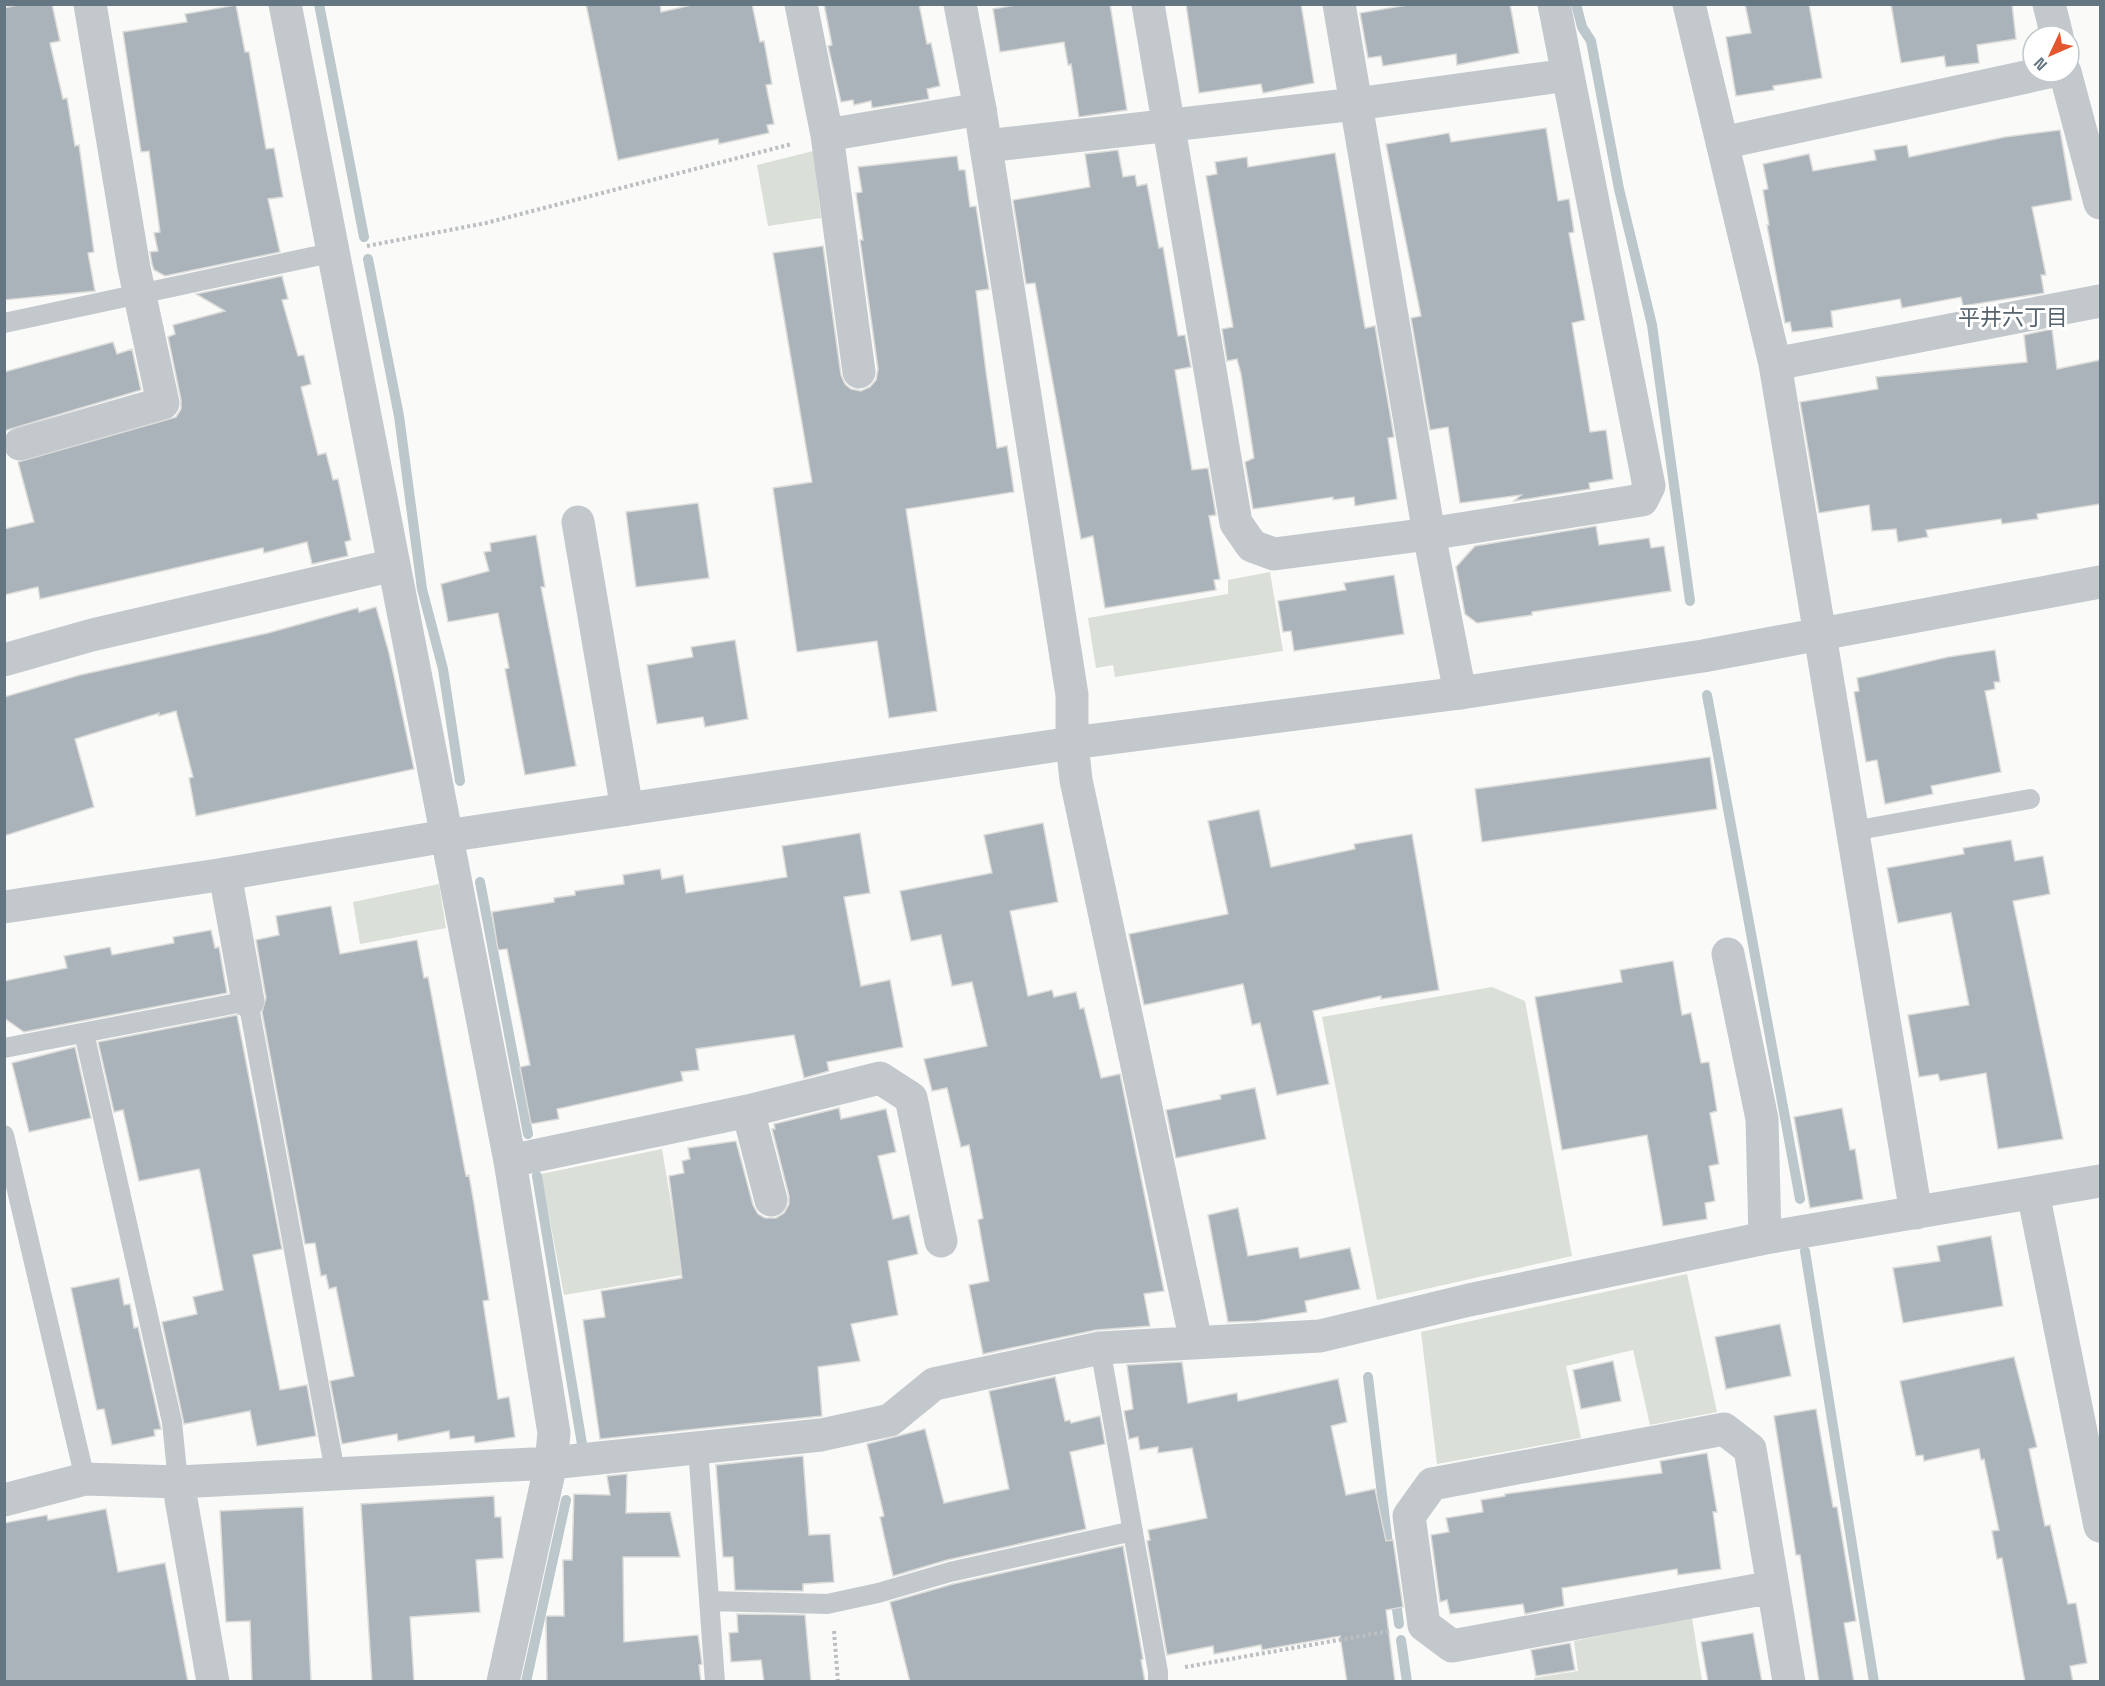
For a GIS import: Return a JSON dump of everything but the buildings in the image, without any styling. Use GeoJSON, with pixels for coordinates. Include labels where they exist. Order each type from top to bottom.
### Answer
{"type":"FeatureCollection","features":[{"type":"Feature","properties":{"kind":"street"},"geometry":{"type":"LineString","coordinates":[[20,444],[163,403],[139,293],[90,4]]}},
{"type":"Feature","properties":{"kind":"street"},"geometry":{"type":"LineString","coordinates":[[285,4],[510,1161],[554,1433],[551,1463],[503,1682]]}},
{"type":"Feature","properties":{"kind":"street"},"geometry":{"type":"LineString","coordinates":[[801,4],[827,135],[859,372]]}},
{"type":"Feature","properties":{"kind":"street"},"geometry":{"type":"LineString","coordinates":[[960,4],[980,109],[1072,695],[1072,743],[1078,792],[1196,1342]]}},
{"type":"Feature","properties":{"kind":"street"},"geometry":{"type":"LineString","coordinates":[[1148,4],[1236,523],[1252,546],[1274,554],[1429,534],[1642,500],[1649,486],[1554,4]]}},
{"type":"Feature","properties":{"kind":"street"},"geometry":{"type":"LineString","coordinates":[[1339,4],[1429,534],[1460,693]]}},
{"type":"Feature","properties":{"kind":"street"},"geometry":{"type":"LineString","coordinates":[[1689,4],[1776,364],[1917,1213]]}},
{"type":"Feature","properties":{"kind":"street"},"geometry":{"type":"LineString","coordinates":[[2049,4],[2053,24]]}},
{"type":"Feature","properties":{"kind":"street"},"geometry":{"type":"LineString","coordinates":[[986,147],[1356,104],[1568,75]]}},
{"type":"Feature","properties":{"kind":"street"},"geometry":{"type":"LineString","coordinates":[[1722,143],[2021,78]]}},
{"type":"Feature","properties":{"kind":"street"},"geometry":{"type":"LineString","coordinates":[[2068,84],[2100,203]]}},
{"type":"Feature","properties":{"kind":"street"},"geometry":{"type":"LineString","coordinates":[[827,135],[980,109]]}},
{"type":"Feature","properties":{"kind":"street"},"geometry":{"type":"LineString","coordinates":[[1776,364],[2100,301]]}},
{"type":"Feature","properties":{"kind":"street"},"geometry":{"type":"LineString","coordinates":[[578,522],[627,809]]}},
{"type":"Feature","properties":{"kind":"street"},"geometry":{"type":"LineString","coordinates":[[4,660],[92,635],[394,565]]}},
{"type":"Feature","properties":{"kind":"street"},"geometry":{"type":"LineString","coordinates":[[4,907],[225,874],[446,836],[1072,743],[1460,693],[1703,656],[2100,582]]}},
{"type":"Feature","properties":{"kind":"street"},"geometry":{"type":"LineString","coordinates":[[225,874],[248,1001]]}},
{"type":"Feature","properties":{"kind":"street"},"geometry":{"type":"LineString","coordinates":[[1728,954],[1762,1119],[1765,1238]]}},
{"type":"Feature","properties":{"kind":"street"},"geometry":{"type":"LineString","coordinates":[[510,1161],[748,1111],[880,1078],[911,1098],[941,1241]]}},
{"type":"Feature","properties":{"kind":"street"},"geometry":{"type":"LineString","coordinates":[[748,1111],[771,1200]]}},
{"type":"Feature","properties":{"kind":"street"},"geometry":{"type":"LineString","coordinates":[[4,1500],[85,1479],[177,1482],[335,1472],[551,1463],[821,1435],[890,1420],[934,1384],[1100,1348],[1320,1336],[1469,1300],[1765,1238],[2100,1181]]}},
{"type":"Feature","properties":{"kind":"street"},"geometry":{"type":"LineString","coordinates":[[2033,1193],[2100,1526]]}},
{"type":"Feature","properties":{"kind":"street"},"geometry":{"type":"LineString","coordinates":[[1773,1587],[1452,1646],[1424,1625],[1409,1516],[1432,1484],[1724,1429],[1750,1449],[1789,1682]]}},
{"type":"Feature","properties":{"kind":"street"},"geometry":{"type":"LineString","coordinates":[[177,1482],[213,1682]]}},
{"type":"Feature","properties":{"kind":"lane"},"geometry":{"type":"LineString","coordinates":[[4,323],[334,252]]}},
{"type":"Feature","properties":{"kind":"lane"},"geometry":{"type":"LineString","coordinates":[[1853,831],[2030,799]]}},
{"type":"Feature","properties":{"kind":"lane"},"geometry":{"type":"LineString","coordinates":[[4,1048],[248,1001],[335,1472]]}},
{"type":"Feature","properties":{"kind":"lane"},"geometry":{"type":"LineString","coordinates":[[84,1033],[172,1422],[177,1482]]}},
{"type":"Feature","properties":{"kind":"lane"},"geometry":{"type":"LineString","coordinates":[[4,1135],[85,1479]]}},
{"type":"Feature","properties":{"kind":"lane"},"geometry":{"type":"LineString","coordinates":[[1100,1348],[1158,1677]]}},
{"type":"Feature","properties":{"kind":"lane"},"geometry":{"type":"LineString","coordinates":[[698,1448],[715,1682]]}},
{"type":"Feature","properties":{"kind":"lane"},"geometry":{"type":"LineString","coordinates":[[710,1601],[831,1603],[878,1593],[950,1572],[1133,1531]]}},
{"type":"Feature","properties":{"kind":"path"},"geometry":{"type":"LineString","coordinates":[[334,252],[486,223],[827,135]]}},
{"type":"Feature","properties":{"kind":"path"},"geometry":{"type":"LineString","coordinates":[[831,1603],[838,1682]]}},
{"type":"Feature","properties":{"kind":"path"},"geometry":{"type":"LineString","coordinates":[[1158,1677],[1424,1625]]}},
{"type":"Feature","properties":{"kind":"shaded area"},"geometry":{"type":"Polygon","coordinates":[[[813,151],[821,218],[768,226],[757,165],[813,151]]]}},
{"type":"Feature","properties":{"kind":"shaded area"},"geometry":{"type":"Polygon","coordinates":[[[1270,572],[1283,651],[1115,677],[1113,665],[1096,668],[1088,618],[1228,594],[1228,580],[1270,572]]]}},
{"type":"Feature","properties":{"kind":"shaded area"},"geometry":{"type":"Polygon","coordinates":[[[439,884],[446,928],[360,944],[353,902],[439,884]]]}},
{"type":"Feature","properties":{"kind":"shaded area"},"geometry":{"type":"Polygon","coordinates":[[[1492,987],[1525,1001],[1572,1256],[1377,1300],[1322,1017],[1492,987]]]}},
{"type":"Feature","properties":{"kind":"shaded area"},"geometry":{"type":"Polygon","coordinates":[[[662,1149],[683,1275],[564,1295],[541,1174],[662,1149]]]}},
{"type":"Feature","properties":{"kind":"shaded area"},"geometry":{"type":"Polygon","coordinates":[[[1687,1274],[1717,1412],[1650,1425],[1633,1350],[1566,1366],[1581,1438],[1437,1464],[1421,1332],[1687,1274]]]}},
{"type":"Feature","properties":{"kind":"shaded area"},"geometry":{"type":"Polygon","coordinates":[[[1692,1618],[1702,1681],[1534,1682],[1534,1678],[1578,1671],[1574,1641],[1692,1618]]]}},
{"type":"Feature","properties":{"kind":"waterway"},"geometry":{"type":"LineString","coordinates":[[319,4],[364,237]]}},
{"type":"Feature","properties":{"kind":"waterway"},"geometry":{"type":"LineString","coordinates":[[1576,4],[1582,27],[1591,41],[1619,189],[1652,325],[1690,601]]}},
{"type":"Feature","properties":{"kind":"waterway"},"geometry":{"type":"LineString","coordinates":[[368,259],[399,416],[422,589],[443,669],[460,781]]}},
{"type":"Feature","properties":{"kind":"waterway"},"geometry":{"type":"LineString","coordinates":[[1707,695],[1800,1199]]}},
{"type":"Feature","properties":{"kind":"waterway"},"geometry":{"type":"LineString","coordinates":[[480,882],[528,1134]]}},
{"type":"Feature","properties":{"kind":"waterway"},"geometry":{"type":"LineString","coordinates":[[537,1176],[584,1456]]}},
{"type":"Feature","properties":{"kind":"waterway"},"geometry":{"type":"LineString","coordinates":[[1805,1251],[1874,1682]]}},
{"type":"Feature","properties":{"kind":"waterway"},"geometry":{"type":"LineString","coordinates":[[1368,1377],[1389,1553]]}},
{"type":"Feature","properties":{"kind":"waterway"},"geometry":{"type":"LineString","coordinates":[[526,1682],[566,1500]]}},
{"type":"Feature","properties":{"kind":"waterway"},"geometry":{"type":"LineString","coordinates":[[1395,1595],[1399,1624]]}},
{"type":"Feature","properties":{"kind":"waterway"},"geometry":{"type":"LineString","coordinates":[[1401,1640],[1407,1682]]}},
{"type":"Feature","properties":{"kind":"district","name":"平井六丁目"},"geometry":{"type":"Point","coordinates":[2013,317]}}]}
